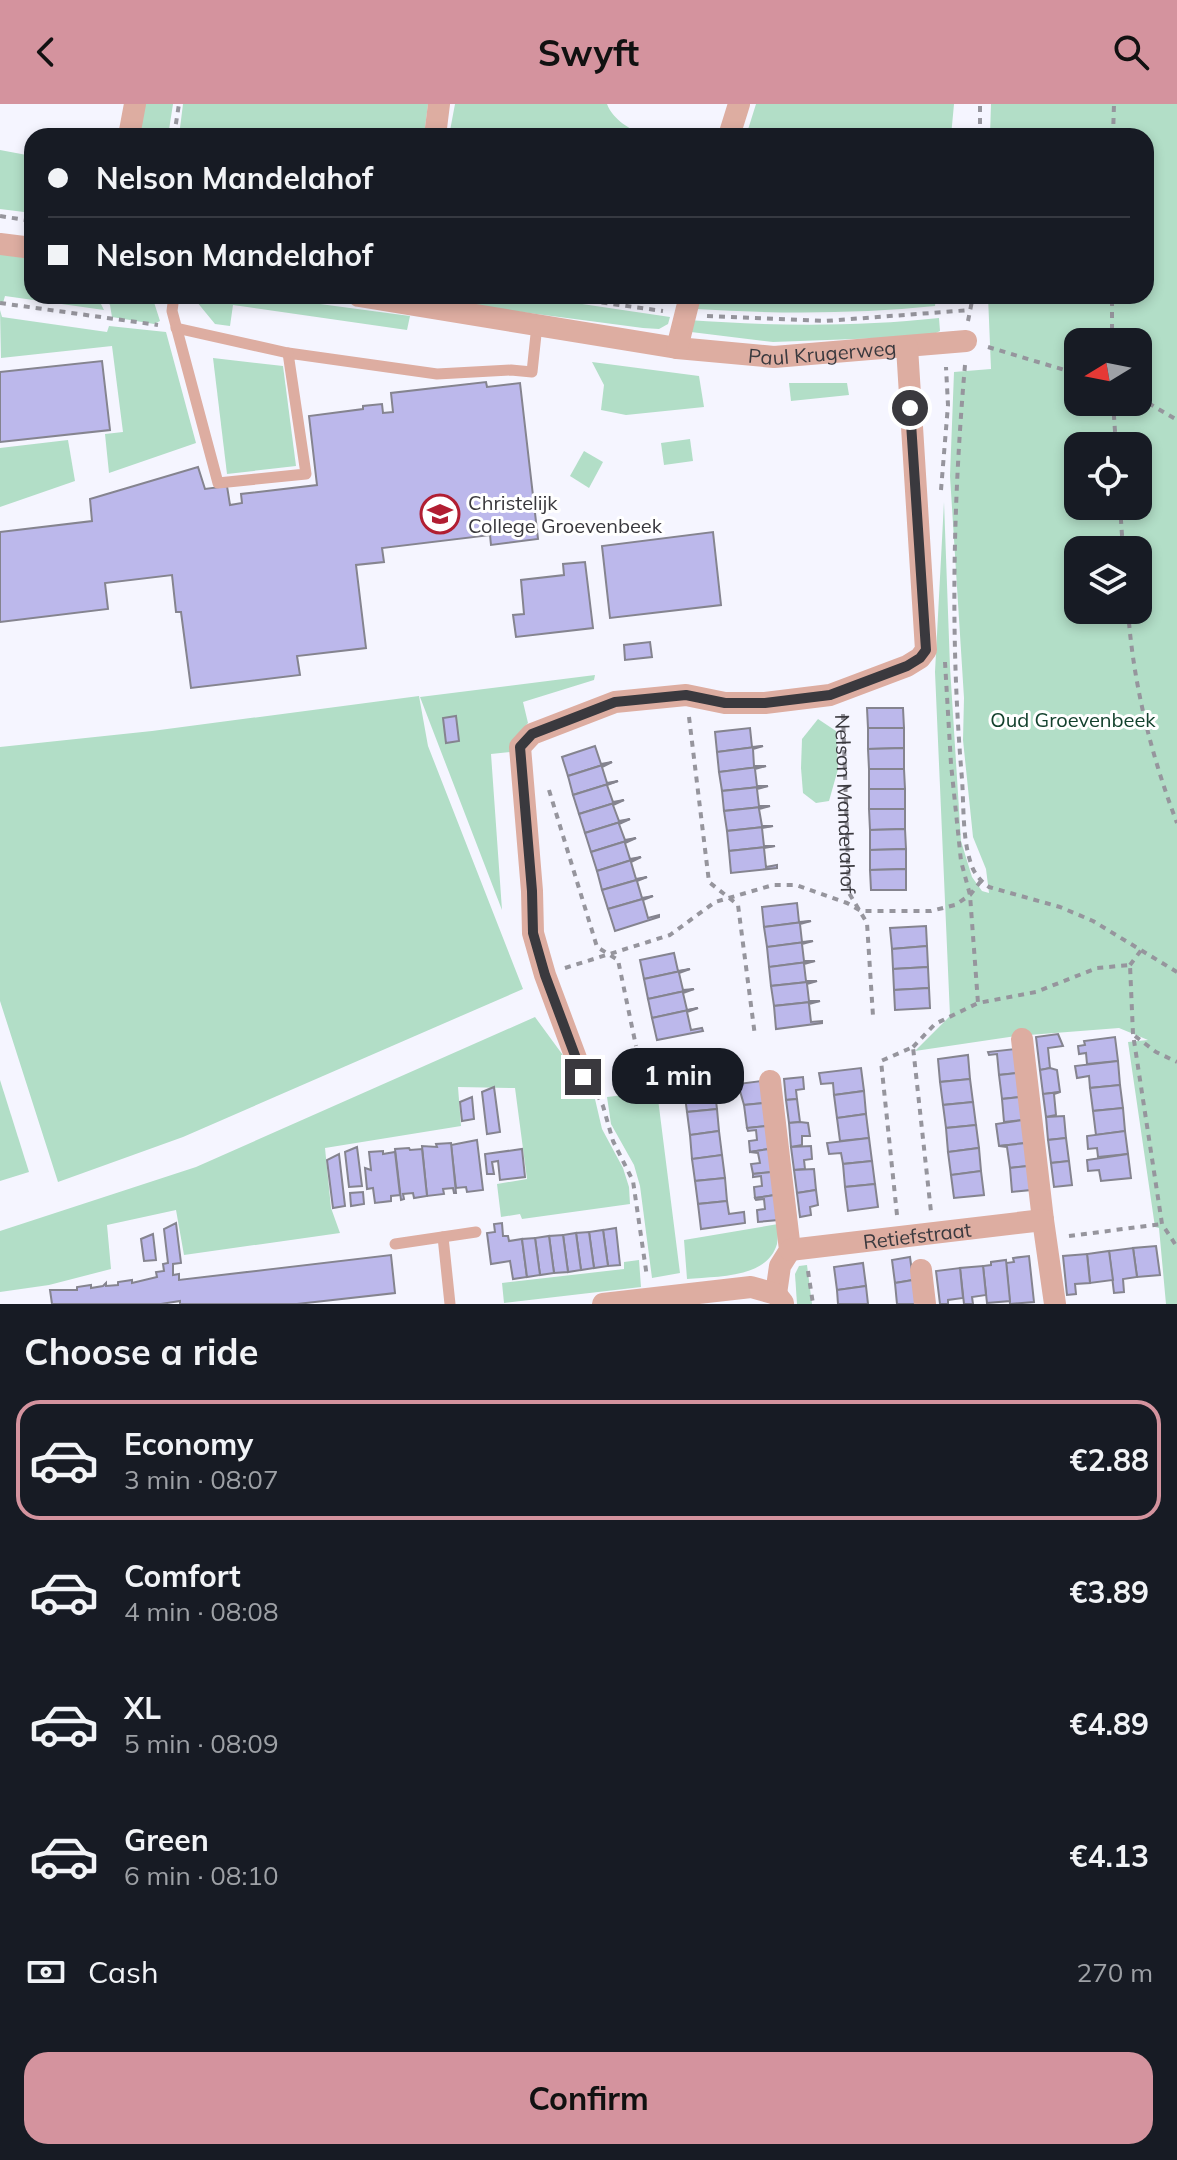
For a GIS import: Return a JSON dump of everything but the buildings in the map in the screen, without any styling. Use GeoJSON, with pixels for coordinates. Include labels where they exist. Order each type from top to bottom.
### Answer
{"type":"FeatureCollection","features":[{"type":"Feature","properties":{"kind":"street"},"geometry":{"type":"LineString","coordinates":[[130,128],[135,104]]}},
{"type":"Feature","properties":{"kind":"street"},"geometry":{"type":"LineString","coordinates":[[436,128],[439,104]]}},
{"type":"Feature","properties":{"kind":"street"},"geometry":{"type":"LineString","coordinates":[[732,128],[739,104]]}},
{"type":"Feature","properties":{"kind":"street"},"geometry":{"type":"LineString","coordinates":[[0,244],[24,247]]}},
{"type":"Feature","properties":{"kind":"street","name":"Paul Krugerweg"},"geometry":{"type":"LineString","coordinates":[[438,304],[537,325],[677,348],[774,357],[966,341]]}},
{"type":"Feature","properties":{"kind":"street"},"geometry":{"type":"LineString","coordinates":[[677,348],[688,305]]}},
{"type":"Feature","properties":{"kind":"street","name":"Nelson Mandelahof"},"geometry":{"type":"LineString","coordinates":[[583,1077],[545,975],[533,933],[520,747],[532,734],[615,702],[686,695],[725,703],[765,703],[842,692],[920,658],[926,650],[907,347]]}},
{"type":"Feature","properties":{"kind":"street"},"geometry":{"type":"LineString","coordinates":[[1022,1039],[1055,1304]]}},
{"type":"Feature","properties":{"kind":"street"},"geometry":{"type":"LineString","coordinates":[[603,1304],[751,1287],[780,1299],[780,1266],[798,1249],[770,1081]]}},
{"type":"Feature","properties":{"kind":"street","name":"Retiefstraat"},"geometry":{"type":"LineString","coordinates":[[798,1249],[934,1233],[1044,1230]]}},
{"type":"Feature","properties":{"kind":"street","name":"Retiefstraat"},"geometry":{"type":"LineString","coordinates":[[921,1270],[925,1304]]}},
{"type":"Feature","properties":{"kind":"lane"},"geometry":{"type":"LineString","coordinates":[[173,304],[176,328],[218,483],[306,474],[288,353]]}},
{"type":"Feature","properties":{"kind":"lane"},"geometry":{"type":"LineString","coordinates":[[176,328],[288,353],[437,374],[511,370],[532,372],[537,325]]}},
{"type":"Feature","properties":{"kind":"lane"},"geometry":{"type":"LineString","coordinates":[[395,1244],[476,1232]]}},
{"type":"Feature","properties":{"kind":"lane"},"geometry":{"type":"LineString","coordinates":[[443,1237],[450,1304]]}},
{"type":"Feature","properties":{"kind":"path"},"geometry":{"type":"LineString","coordinates":[[175,128],[179,104]]}},
{"type":"Feature","properties":{"kind":"path"},"geometry":{"type":"LineString","coordinates":[[980,104],[980,128]]}},
{"type":"Feature","properties":{"kind":"path"},"geometry":{"type":"LineString","coordinates":[[1113,128],[1114,104]]}},
{"type":"Feature","properties":{"kind":"path"},"geometry":{"type":"LineString","coordinates":[[0,216],[24,220]]}},
{"type":"Feature","properties":{"kind":"path"},"geometry":{"type":"LineString","coordinates":[[0,303],[176,328]]}},
{"type":"Feature","properties":{"kind":"path"},"geometry":{"type":"LineString","coordinates":[[688,305],[825,321],[970,310],[971,304]]}},
{"type":"Feature","properties":{"kind":"path"},"geometry":{"type":"LineString","coordinates":[[1112,304],[1112,328]]}},
{"type":"Feature","properties":{"kind":"path"},"geometry":{"type":"LineString","coordinates":[[1064,370],[966,341],[956,467],[953,576],[959,742],[969,848],[973,869],[989,887],[1060,907],[1093,921],[1177,972]]}},
{"type":"Feature","properties":{"kind":"path"},"geometry":{"type":"LineString","coordinates":[[1152,405],[1177,420]]}},
{"type":"Feature","properties":{"kind":"path"},"geometry":{"type":"LineString","coordinates":[[1130,624],[1146,727],[1177,823]]}},
{"type":"Feature","properties":{"kind":"path","name":"Nelson Mandelahof"},"geometry":{"type":"LineString","coordinates":[[842,692],[849,893],[867,923],[873,1016]]}},
{"type":"Feature","properties":{"kind":"path"},"geometry":{"type":"LineString","coordinates":[[686,695],[709,882],[738,905],[755,1036]]}},
{"type":"Feature","properties":{"kind":"path"},"geometry":{"type":"LineString","coordinates":[[546,779],[597,947],[618,960],[636,1046]]}},
{"type":"Feature","properties":{"kind":"path","name":"Nelson Mandelahof"},"geometry":{"type":"LineString","coordinates":[[545,975],[670,935],[715,902],[773,885],[796,885],[861,911],[931,911],[955,905],[970,895],[981,881]]}},
{"type":"Feature","properties":{"kind":"path"},"geometry":{"type":"LineString","coordinates":[[970,895],[978,1003]]}},
{"type":"Feature","properties":{"kind":"path"},"geometry":{"type":"LineString","coordinates":[[1142,949],[1130,965],[1133,1034],[1162,1224],[1177,1247]]}},
{"type":"Feature","properties":{"kind":"path"},"geometry":{"type":"LineString","coordinates":[[900,1237],[881,1061],[913,1047],[935,1024],[978,1003],[1036,992],[1097,968],[1130,965]]}},
{"type":"Feature","properties":{"kind":"path"},"geometry":{"type":"LineString","coordinates":[[1133,1034],[1156,1052],[1177,1062]]}},
{"type":"Feature","properties":{"kind":"path"},"geometry":{"type":"LineString","coordinates":[[913,1047],[934,1233]]}},
{"type":"Feature","properties":{"kind":"path"},"geometry":{"type":"LineString","coordinates":[[583,1077],[595,1090],[603,1106],[613,1141],[633,1181],[648,1298]]}},
{"type":"Feature","properties":{"kind":"path"},"geometry":{"type":"LineString","coordinates":[[1044,1230],[1162,1224]]}},
{"type":"Feature","properties":{"kind":"path"},"geometry":{"type":"LineString","coordinates":[[798,1249],[813,1304]]}},
{"type":"Feature","properties":{"kind":"green space"},"geometry":{"type":"Polygon","coordinates":[[[143,104],[173,104],[169,128],[139,128],[143,104]]]}},
{"type":"Feature","properties":{"kind":"green space"},"geometry":{"type":"Polygon","coordinates":[[[183,104],[428,104],[425,128],[180,128],[183,104]]]}},
{"type":"Feature","properties":{"kind":"green space"},"geometry":{"type":"Polygon","coordinates":[[[455,104],[607,104],[630,128],[450,128],[455,104]]]}},
{"type":"Feature","properties":{"kind":"green space"},"geometry":{"type":"Polygon","coordinates":[[[756,104],[954,104],[952,128],[748,128],[756,104]]]}},
{"type":"Feature","properties":{"kind":"green space","name":"Oud Groevenbeek"},"geometry":{"type":"Polygon","coordinates":[[[991,104],[1177,104],[1177,1304],[1166,1304],[1159,1228],[1155,1227],[1128,1042],[1148,1040],[1119,1028],[1016,1036],[915,1051],[950,1016],[935,672],[944,502],[961,841],[972,877],[982,891],[989,893],[986,869],[973,837],[963,740],[964,698],[950,476],[954,372],[991,369],[988,304],[1154,304],[1154,128],[990,128],[991,104]]]}},
{"type":"Feature","properties":{"kind":"green space"},"geometry":{"type":"Polygon","coordinates":[[[0,150],[24,154],[24,212],[0,209],[0,150]]]}},
{"type":"Feature","properties":{"kind":"green space"},"geometry":{"type":"Polygon","coordinates":[[[0,254],[24,258],[24,299],[5,296],[3,303],[0,302],[0,254]]]}},
{"type":"Feature","properties":{"kind":"green space"},"geometry":{"type":"Polygon","coordinates":[[[62,304],[101,304],[104,310],[62,304]]]}},
{"type":"Feature","properties":{"kind":"green space"},"geometry":{"type":"Polygon","coordinates":[[[155,304],[160,321],[154,324],[112,317],[110,305],[155,304]]]}},
{"type":"Feature","properties":{"kind":"green space"},"geometry":{"type":"Polygon","coordinates":[[[199,304],[320,304],[410,316],[407,330],[233,305],[230,326],[215,324],[199,304]]]}},
{"type":"Feature","properties":{"kind":"green space"},"geometry":{"type":"Polygon","coordinates":[[[461,304],[582,304],[670,317],[668,324],[659,329],[461,304]]]}},
{"type":"Feature","properties":{"kind":"green space"},"geometry":{"type":"Polygon","coordinates":[[[697,304],[935,304],[875,311],[696,309],[697,304]]]}},
{"type":"Feature","properties":{"kind":"green space"},"geometry":{"type":"Polygon","coordinates":[[[0,310],[2,317],[107,332],[109,326],[166,332],[196,443],[109,473],[105,434],[123,432],[112,346],[1,358],[0,310]]]}},
{"type":"Feature","properties":{"kind":"green space"},"geometry":{"type":"Polygon","coordinates":[[[939,318],[940,331],[936,336],[773,342],[691,332],[688,320],[814,325],[939,318]]]}},
{"type":"Feature","properties":{"kind":"green space"},"geometry":{"type":"Polygon","coordinates":[[[213,358],[283,366],[296,466],[227,474],[213,358]]]}},
{"type":"Feature","properties":{"kind":"green space"},"geometry":{"type":"Polygon","coordinates":[[[592,362],[699,376],[704,407],[626,415],[601,410],[604,385],[592,362]]]}},
{"type":"Feature","properties":{"kind":"green space"},"geometry":{"type":"Polygon","coordinates":[[[789,383],[847,383],[849,395],[791,401],[789,383]]]}},
{"type":"Feature","properties":{"kind":"green space"},"geometry":{"type":"Polygon","coordinates":[[[690,439],[693,461],[664,465],[661,443],[690,439]]]}},
{"type":"Feature","properties":{"kind":"green space"},"geometry":{"type":"Polygon","coordinates":[[[68,440],[75,481],[0,507],[0,448],[68,440]]]}},
{"type":"Feature","properties":{"kind":"green space"},"geometry":{"type":"Polygon","coordinates":[[[584,451],[603,462],[589,488],[570,476],[584,451]]]}},
{"type":"Feature","properties":{"kind":"green space"},"geometry":{"type":"Polygon","coordinates":[[[595,675],[594,680],[523,702],[528,723],[512,741],[511,752],[491,754],[502,910],[420,697],[595,675]]]}},
{"type":"Feature","properties":{"kind":"green space"},"geometry":{"type":"Polygon","coordinates":[[[419,696],[428,746],[523,989],[183,1137],[58,1182],[0,1001],[0,747],[152,731],[419,696]]]}},
{"type":"Feature","properties":{"kind":"green space"},"geometry":{"type":"Polygon","coordinates":[[[818,719],[836,731],[838,769],[829,801],[816,803],[803,793],[801,768],[802,739],[818,719]]]}},
{"type":"Feature","properties":{"kind":"green space"},"geometry":{"type":"Polygon","coordinates":[[[535,1017],[595,1099],[602,1129],[623,1168],[630,1204],[522,1219],[520,1214],[501,1217],[497,1184],[527,1179],[515,1088],[458,1087],[461,1126],[325,1148],[331,1208],[340,1233],[184,1255],[176,1210],[107,1225],[111,1269],[49,1285],[0,1292],[0,1231],[196,1167],[535,1017]]]}},
{"type":"Feature","properties":{"kind":"green space"},"geometry":{"type":"Polygon","coordinates":[[[0,1080],[29,1172],[0,1181],[0,1080]]]}},
{"type":"Feature","properties":{"kind":"green space"},"geometry":{"type":"Polygon","coordinates":[[[657,1091],[680,1273],[652,1278],[640,1186],[634,1165],[611,1124],[607,1097],[657,1091]]]}},
{"type":"Feature","properties":{"kind":"green space"},"geometry":{"type":"Polygon","coordinates":[[[778,1224],[777,1244],[763,1264],[739,1274],[687,1279],[684,1240],[778,1224]]]}},
{"type":"Feature","properties":{"kind":"green space"},"geometry":{"type":"Polygon","coordinates":[[[639,1260],[641,1287],[504,1303],[502,1283],[624,1269],[624,1262],[639,1260]]]}},
{"type":"Feature","properties":{"kind":"green space"},"geometry":{"type":"Polygon","coordinates":[[[807,1265],[812,1304],[797,1304],[795,1274],[799,1266],[807,1265]]]}},
{"type":"Feature","properties":{"kind":"place","name":"Christelijk College Groevenbeek"},"geometry":{"type":"Point","coordinates":[440,514]}},
{"type":"Feature","properties":{"kind":"route"},"geometry":{"type":"LineString","coordinates":[[583,1077],[545,975],[533,933],[520,747],[532,734],[615,702],[686,695],[725,703],[765,703],[830,695],[907,666],[920,658],[926,650],[910,408]]}}]}
